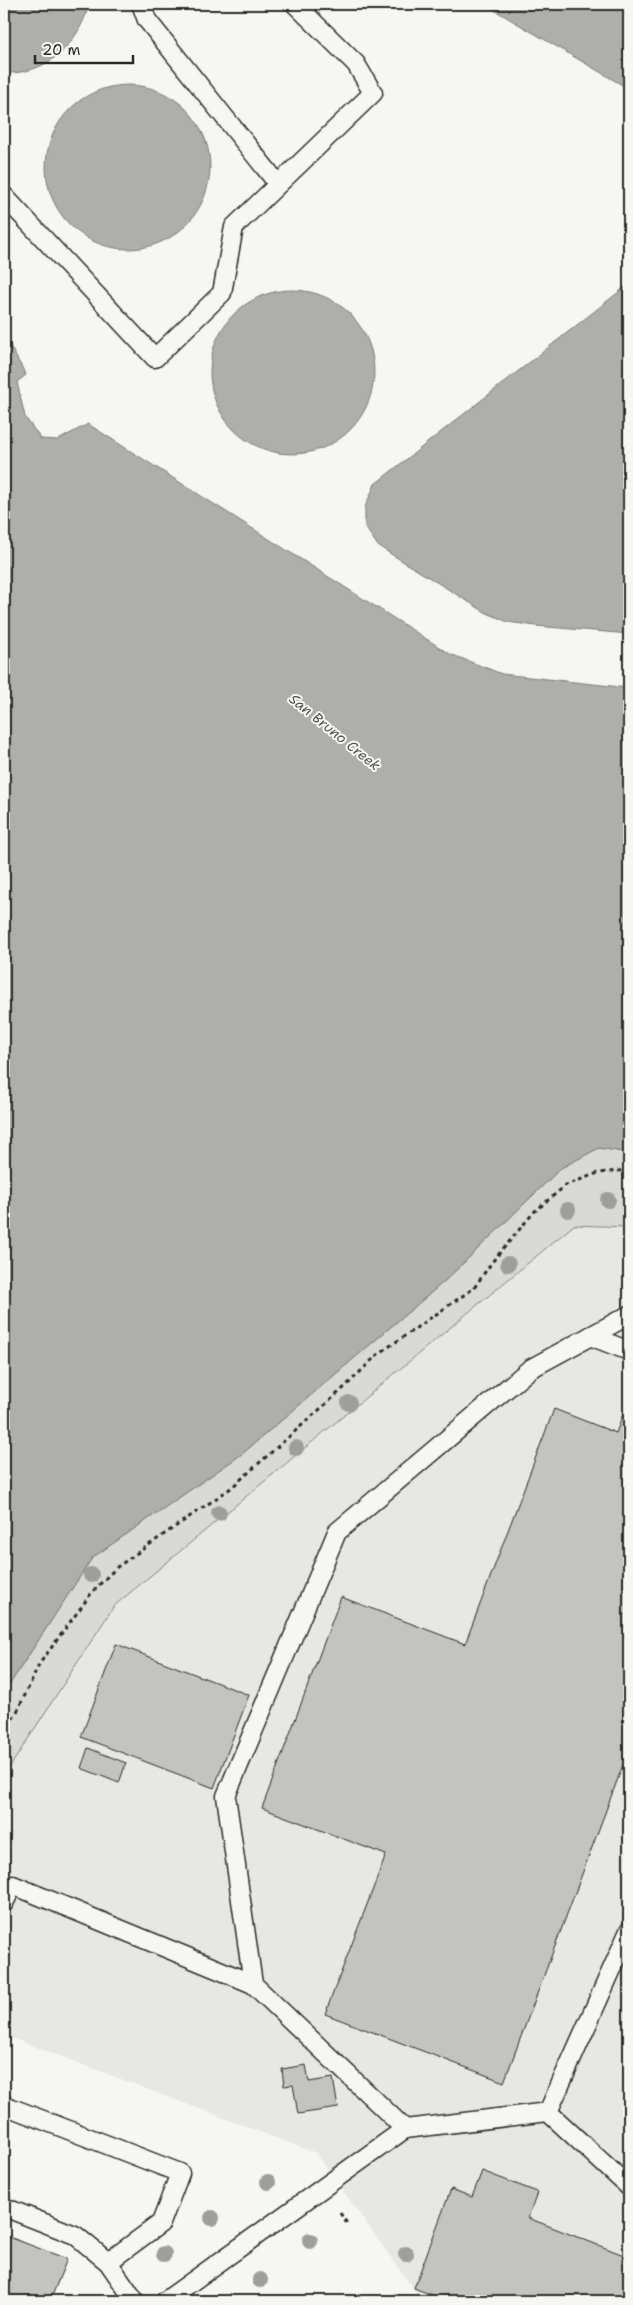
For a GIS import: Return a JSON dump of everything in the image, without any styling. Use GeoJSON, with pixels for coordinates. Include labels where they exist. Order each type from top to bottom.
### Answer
{"type":"FeatureCollection","features":[{"type":"Feature","properties":{"kind":"lane"},"geometry":{"type":"LineString","coordinates":[[141,4],[147,20],[278,184]]}},
{"type":"Feature","properties":{"kind":"lane"},"geometry":{"type":"LineString","coordinates":[[4,196],[155,358],[222,293],[234,227],[373,93],[356,64],[295,4]]}},
{"type":"Feature","properties":{"kind":"lane"},"geometry":{"type":"LineString","coordinates":[[253,1984],[226,1796],[337,1532],[530,1369],[629,1314]]}},
{"type":"Feature","properties":{"kind":"lane"},"geometry":{"type":"LineString","coordinates":[[590,1336],[629,1351]]}},
{"type":"Feature","properties":{"kind":"lane"},"geometry":{"type":"LineString","coordinates":[[4,1903],[13,1885],[253,1984],[405,2129]]}},
{"type":"Feature","properties":{"kind":"lane"},"geometry":{"type":"LineString","coordinates":[[548,2112],[629,1931]]}},
{"type":"Feature","properties":{"kind":"lane"},"geometry":{"type":"LineString","coordinates":[[4,2105],[180,2173],[161,2223],[108,2262]]}},
{"type":"Feature","properties":{"kind":"lane"},"geometry":{"type":"LineString","coordinates":[[165,2301],[405,2129],[548,2112],[629,2187]]}},
{"type":"Feature","properties":{"kind":"lane"},"geometry":{"type":"LineString","coordinates":[[4,2207],[75,2235],[108,2262],[135,2301]]}},
{"type":"Feature","properties":{"kind":"path"},"geometry":{"type":"LineString","coordinates":[[4,1732],[17,1712],[40,1664],[93,1591],[117,1567],[231,1488],[377,1355],[474,1288],[492,1262],[534,1212],[566,1185],[598,1173],[629,1170]]}},
{"type":"Feature","properties":{"kind":"path"},"geometry":{"type":"LineString","coordinates":[[340,2213],[348,2225]]}},
{"type":"Feature","properties":{"kind":"shaded area"},"geometry":{"type":"Polygon","coordinates":[[[599,1148],[629,1153],[629,1227],[574,1225],[114,1606],[4,1776],[4,1693],[92,1558],[242,1454],[447,1279],[561,1168],[599,1148]]]}},
{"type":"Feature","properties":{"kind":"shaded area"},"geometry":{"type":"Polygon","coordinates":[[[574,1225],[629,1227],[629,2301],[422,2301],[316,2153],[4,2035],[4,1776],[114,1606],[574,1225]]]}},
{"type":"Feature","properties":{"kind":"water"},"geometry":{"type":"Polygon","coordinates":[[[4,4],[89,4],[78,32],[59,54],[47,63],[34,69],[4,73],[4,4]]]}},
{"type":"Feature","properties":{"kind":"water"},"geometry":{"type":"Polygon","coordinates":[[[484,4],[629,4],[629,89],[484,4]]]}},
{"type":"Feature","properties":{"kind":"water"},"geometry":{"type":"Polygon","coordinates":[[[128,85],[159,91],[186,109],[204,136],[210,167],[204,198],[186,225],[159,243],[128,249],[97,243],[70,225],[52,198],[46,167],[52,136],[70,109],[97,91],[128,85]]]}},
{"type":"Feature","properties":{"kind":"water"},"geometry":{"type":"Polygon","coordinates":[[[629,284],[629,634],[508,622],[485,612],[378,546],[365,527],[365,507],[375,484],[629,284]]]}},
{"type":"Feature","properties":{"kind":"water"},"geometry":{"type":"Polygon","coordinates":[[[292,290],[323,296],[350,314],[368,341],[374,372],[368,403],[350,430],[323,448],[292,454],[261,448],[234,430],[216,403],[210,372],[216,341],[234,314],[261,296],[292,290]]]}},
{"type":"Feature","properties":{"kind":"water","name":"San Bruno Creek"},"geometry":{"type":"Polygon","coordinates":[[[4,335],[26,375],[17,382],[25,417],[41,439],[58,440],[88,424],[450,654],[502,674],[629,688],[629,1153],[599,1148],[561,1168],[447,1279],[242,1454],[92,1558],[4,1693],[4,335]]]}},
{"type":"Feature","properties":{"kind":"building"},"geometry":{"type":"Polygon","coordinates":[[[626,1406],[629,1407],[629,1749],[504,2082],[325,2014],[386,1855],[262,1808],[341,1597],[465,1644],[554,1409],[616,1433],[626,1406]]]}},
{"type":"Feature","properties":{"kind":"building"},"geometry":{"type":"Polygon","coordinates":[[[116,1644],[249,1695],[214,1788],[81,1737],[116,1644]]]}},
{"type":"Feature","properties":{"kind":"building"},"geometry":{"type":"Polygon","coordinates":[[[88,1748],[126,1763],[119,1783],[81,1768],[88,1748]]]}},
{"type":"Feature","properties":{"kind":"building"},"geometry":{"type":"Polygon","coordinates":[[[306,2065],[309,2082],[333,2078],[338,2108],[298,2114],[293,2085],[284,2086],[282,2069],[306,2065]]]}},
{"type":"Feature","properties":{"kind":"building"},"geometry":{"type":"Polygon","coordinates":[[[482,2171],[537,2192],[528,2218],[629,2257],[629,2301],[448,2301],[414,2288],[451,2189],[472,2197],[482,2171]]]}},
{"type":"Feature","properties":{"kind":"building"},"geometry":{"type":"Polygon","coordinates":[[[4,2235],[67,2259],[50,2301],[4,2301],[4,2235]]]}}]}
